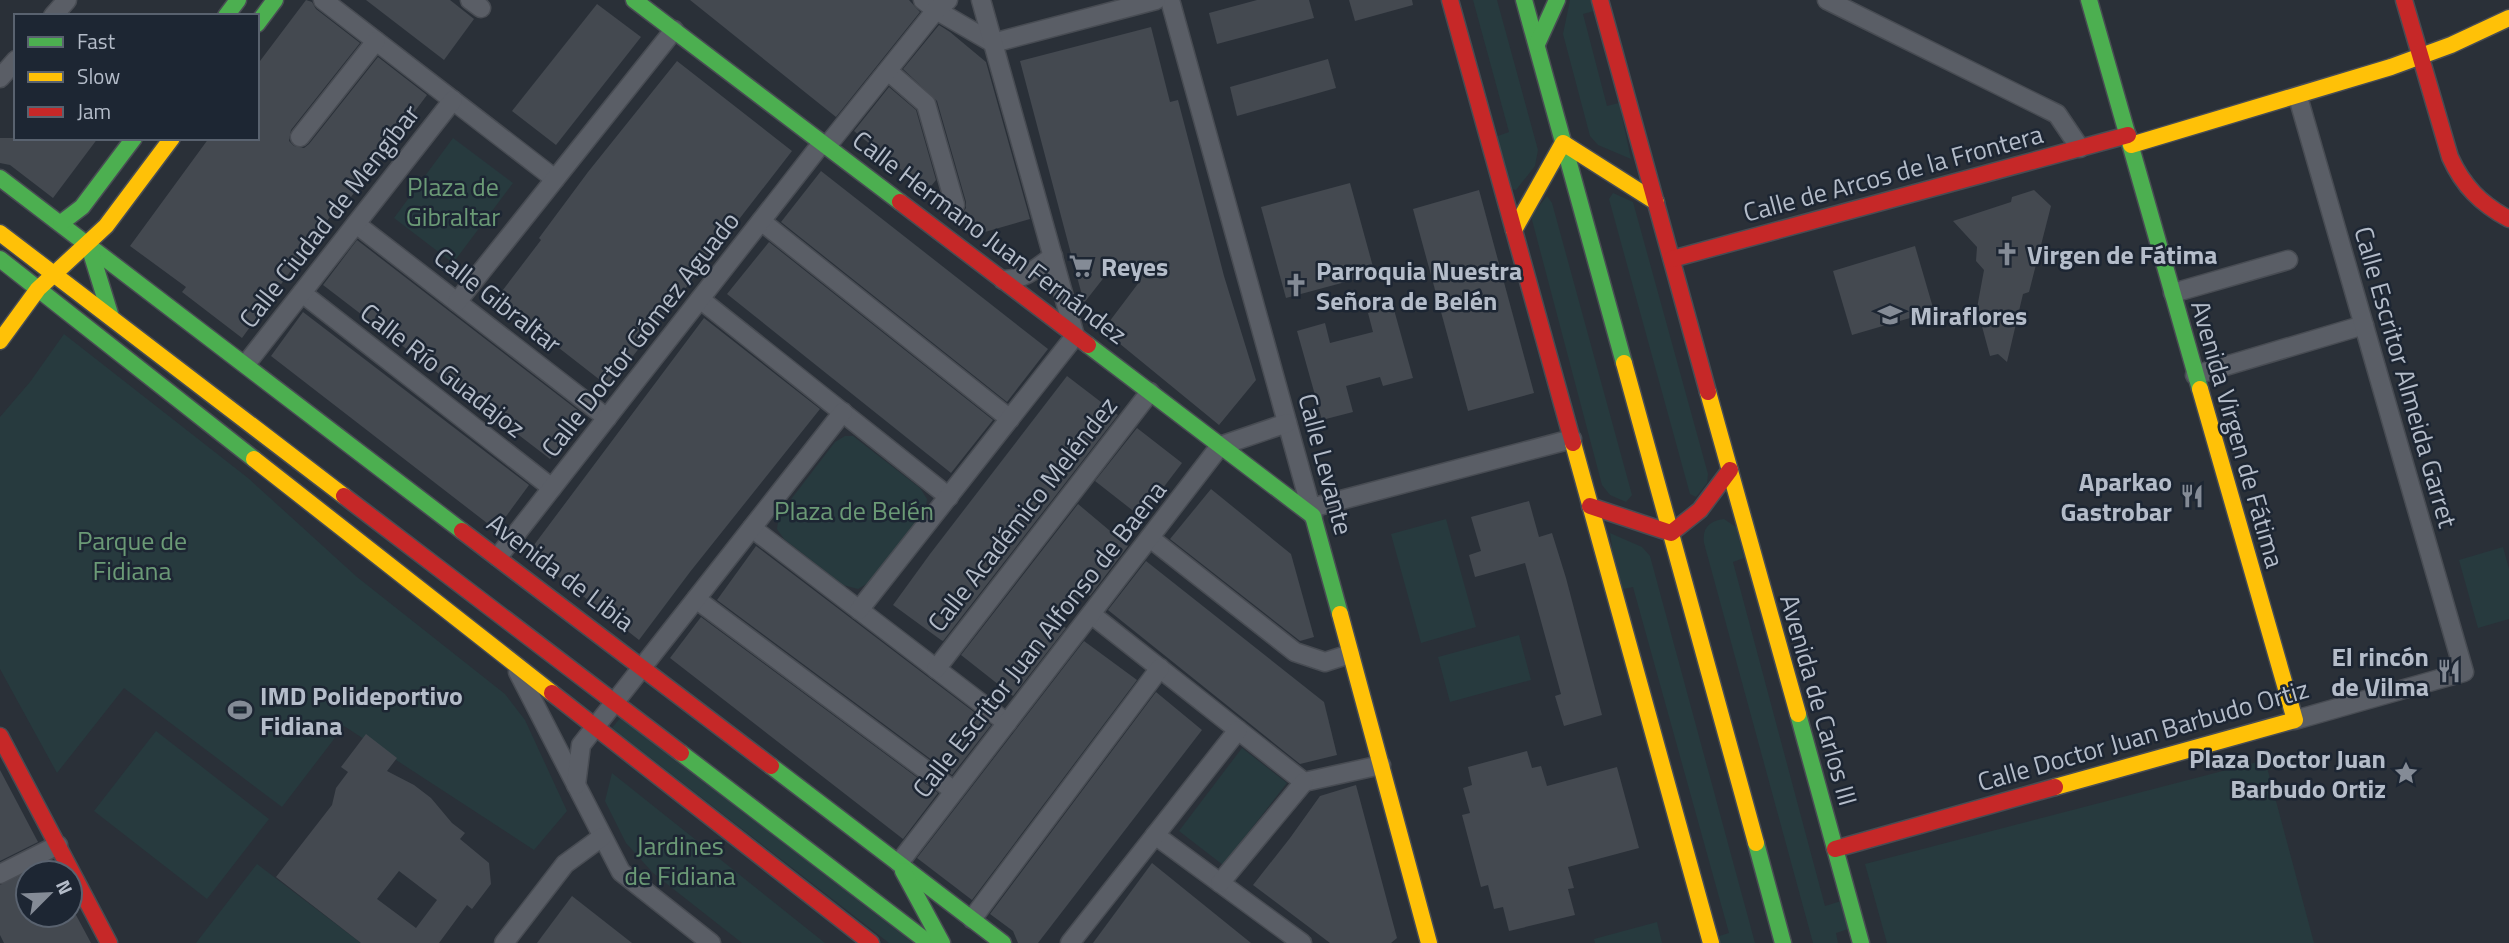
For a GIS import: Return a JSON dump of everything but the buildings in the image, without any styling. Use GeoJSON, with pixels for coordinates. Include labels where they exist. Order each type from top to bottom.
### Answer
{"type":"FeatureCollection","features":[{"type":"Feature","properties":{"kind":"street"},"geometry":{"type":"LineString","coordinates":[[56,14],[67,0]]}},
{"type":"Feature","properties":{"kind":"street"},"geometry":{"type":"LineString","coordinates":[[259,21],[275,0]]}},
{"type":"Feature","properties":{"kind":"street"},"geometry":{"type":"LineString","coordinates":[[323,0],[555,179]]}},
{"type":"Feature","properties":{"kind":"street","name":"Calle Hermano Juan Fernández"},"geometry":{"type":"LineString","coordinates":[[634,0],[1220,446],[1312,512]]}},
{"type":"Feature","properties":{"kind":"street"},"geometry":{"type":"LineString","coordinates":[[859,610],[1075,336],[981,0]]}},
{"type":"Feature","properties":{"kind":"street"},"geometry":{"type":"LineString","coordinates":[[993,43],[1091,8],[1156,0]]}},
{"type":"Feature","properties":{"kind":"street","name":"Calle Levante"},"geometry":{"type":"LineString","coordinates":[[1170,0],[1429,943]]}},
{"type":"Feature","properties":{"kind":"street"},"geometry":{"type":"LineString","coordinates":[[1450,0],[1711,943]]}},
{"type":"Feature","properties":{"kind":"street"},"geometry":{"type":"LineString","coordinates":[[1524,0],[1783,943]]}},
{"type":"Feature","properties":{"kind":"street"},"geometry":{"type":"LineString","coordinates":[[1536,44],[1557,0]]}},
{"type":"Feature","properties":{"kind":"street","name":"Avenida de Carlos III"},"geometry":{"type":"LineString","coordinates":[[1600,0],[1861,943]]}},
{"type":"Feature","properties":{"kind":"street"},"geometry":{"type":"LineString","coordinates":[[1827,0],[2057,114],[2080,148]]}},
{"type":"Feature","properties":{"kind":"street","name":"Avenida Virgen de Fátima"},"geometry":{"type":"LineString","coordinates":[[2089,0],[2295,720]]}},
{"type":"Feature","properties":{"kind":"street"},"geometry":{"type":"LineString","coordinates":[[2404,0],[2444,144],[2457,173],[2474,198],[2509,219]]}},
{"type":"Feature","properties":{"kind":"street"},"geometry":{"type":"LineString","coordinates":[[936,3],[993,43]]}},
{"type":"Feature","properties":{"kind":"street","name":"Calle Doctor Gómez Aguado"},"geometry":{"type":"LineString","coordinates":[[498,557],[761,221],[888,71],[936,3]]}},
{"type":"Feature","properties":{"kind":"street","name":"Calle de Arcos de la Frontera"},"geometry":{"type":"LineString","coordinates":[[1672,259],[2080,148],[2129,140],[2298,97],[2420,58],[2467,40],[2509,18]]}},
{"type":"Feature","properties":{"kind":"street"},"geometry":{"type":"LineString","coordinates":[[457,302],[674,30]]}},
{"type":"Feature","properties":{"kind":"street"},"geometry":{"type":"LineString","coordinates":[[300,137],[376,40]]}},
{"type":"Feature","properties":{"kind":"street"},"geometry":{"type":"LineString","coordinates":[[0,78],[14,62]]}},
{"type":"Feature","properties":{"kind":"street"},"geometry":{"type":"LineString","coordinates":[[888,71],[926,104],[955,205]]}},
{"type":"Feature","properties":{"kind":"street","name":"Calle Escritor Almeida Garret"},"geometry":{"type":"LineString","coordinates":[[2298,97],[2464,672]]}},
{"type":"Feature","properties":{"kind":"street","name":"Calle Ciudad de Mengíbar"},"geometry":{"type":"LineString","coordinates":[[246,364],[453,100]]}},
{"type":"Feature","properties":{"kind":"street"},"geometry":{"type":"LineString","coordinates":[[61,223],[82,207],[132,140]]}},
{"type":"Feature","properties":{"kind":"street"},"geometry":{"type":"LineString","coordinates":[[0,341],[38,289],[106,226],[170,140]]}},
{"type":"Feature","properties":{"kind":"street"},"geometry":{"type":"LineString","coordinates":[[1514,230],[1563,143]]}},
{"type":"Feature","properties":{"kind":"street"},"geometry":{"type":"LineString","coordinates":[[1563,143],[1656,202]]}},
{"type":"Feature","properties":{"kind":"street","name":"Avenida de Libia"},"geometry":{"type":"LineString","coordinates":[[0,178],[1003,943]]}},
{"type":"Feature","properties":{"kind":"street"},"geometry":{"type":"LineString","coordinates":[[761,221],[1010,419]]}},
{"type":"Feature","properties":{"kind":"street","name":"Calle Gibraltar"},"geometry":{"type":"LineString","coordinates":[[356,224],[607,418]]}},
{"type":"Feature","properties":{"kind":"street"},"geometry":{"type":"LineString","coordinates":[[0,233],[929,943]]}},
{"type":"Feature","properties":{"kind":"street"},"geometry":{"type":"LineString","coordinates":[[88,243],[111,317]]}},
{"type":"Feature","properties":{"kind":"street"},"geometry":{"type":"LineString","coordinates":[[1003,281],[1015,280],[1030,273],[1053,256]]}},
{"type":"Feature","properties":{"kind":"street"},"geometry":{"type":"LineString","coordinates":[[0,259],[871,943]]}},
{"type":"Feature","properties":{"kind":"street"},"geometry":{"type":"LineString","coordinates":[[2173,293],[2288,260]]}},
{"type":"Feature","properties":{"kind":"street","name":"Calle Río Guadajoz"},"geometry":{"type":"LineString","coordinates":[[302,293],[552,488]]}},
{"type":"Feature","properties":{"kind":"street"},"geometry":{"type":"LineString","coordinates":[[700,299],[949,497]]}},
{"type":"Feature","properties":{"kind":"street"},"geometry":{"type":"LineString","coordinates":[[2195,375],[2364,325]]}},
{"type":"Feature","properties":{"kind":"street","name":"Calle Académico Meléndez"},"geometry":{"type":"LineString","coordinates":[[936,669],[1150,392]]}},
{"type":"Feature","properties":{"kind":"street"},"geometry":{"type":"LineString","coordinates":[[576,785],[581,745],[843,412]]}},
{"type":"Feature","properties":{"kind":"street"},"geometry":{"type":"LineString","coordinates":[[1220,446],[1287,423]]}},
{"type":"Feature","properties":{"kind":"street"},"geometry":{"type":"LineString","coordinates":[[1312,512],[1572,439]]}},
{"type":"Feature","properties":{"kind":"street","name":"Calle Escritor Juan Alfonso de Baena"},"geometry":{"type":"LineString","coordinates":[[899,863],[1220,446]]}},
{"type":"Feature","properties":{"kind":"street"},"geometry":{"type":"LineString","coordinates":[[1671,533],[1700,510],[1730,470]]}},
{"type":"Feature","properties":{"kind":"street"},"geometry":{"type":"LineString","coordinates":[[1590,506],[1671,533]]}},
{"type":"Feature","properties":{"kind":"street"},"geometry":{"type":"LineString","coordinates":[[752,528],[1007,723]]}},
{"type":"Feature","properties":{"kind":"street"},"geometry":{"type":"LineString","coordinates":[[1150,538],[1295,652],[1325,662],[1350,654]]}},
{"type":"Feature","properties":{"kind":"street"},"geometry":{"type":"LineString","coordinates":[[696,599],[954,791]]}},
{"type":"Feature","properties":{"kind":"street"},"geometry":{"type":"LineString","coordinates":[[1091,614],[1304,782]]}},
{"type":"Feature","properties":{"kind":"street"},"geometry":{"type":"LineString","coordinates":[[513,663],[621,872],[711,943]]}},
{"type":"Feature","properties":{"kind":"street"},"geometry":{"type":"LineString","coordinates":[[972,919],[1160,668]]}},
{"type":"Feature","properties":{"kind":"street","name":"Calle Doctor Juan Barbudo Ortiz"},"geometry":{"type":"LineString","coordinates":[[1835,849],[2464,672]]}},
{"type":"Feature","properties":{"kind":"street"},"geometry":{"type":"LineString","coordinates":[[1070,943],[1238,730]]}},
{"type":"Feature","properties":{"kind":"street"},"geometry":{"type":"LineString","coordinates":[[0,736],[109,943]]}},
{"type":"Feature","properties":{"kind":"street"},"geometry":{"type":"LineString","coordinates":[[1220,883],[1304,782],[1381,765]]}},
{"type":"Feature","properties":{"kind":"street"},"geometry":{"type":"LineString","coordinates":[[1155,835],[1302,943]]}},
{"type":"Feature","properties":{"kind":"street"},"geometry":{"type":"LineString","coordinates":[[503,943],[565,864],[602,837]]}},
{"type":"Feature","properties":{"kind":"street"},"geometry":{"type":"LineString","coordinates":[[0,874],[58,845]]}},
{"type":"Feature","properties":{"kind":"street"},"geometry":{"type":"LineString","coordinates":[[899,863],[942,943]]}},
{"type":"Feature","properties":{"kind":"green space"},"geometry":{"type":"Polygon","coordinates":[[[1473,0],[1497,0],[1538,150],[1535,166],[1516,190],[1512,189],[1495,137],[1509,132],[1473,0]]]}},
{"type":"Feature","properties":{"kind":"green space"},"geometry":{"type":"Polygon","coordinates":[[[1570,0],[1591,0],[1594,11],[1583,14],[1607,106],[1619,103],[1631,159],[1598,145],[1590,136],[1563,34],[1570,0]]]}},
{"type":"Feature","properties":{"kind":"green space","name":"Plaza de Gibraltar"},"geometry":{"type":"Polygon","coordinates":[[[453,138],[513,183],[453,263],[394,218],[453,138]]]}},
{"type":"Feature","properties":{"kind":"green space"},"geometry":{"type":"Polygon","coordinates":[[[1613,193],[1633,202],[1708,474],[1707,483],[1696,497],[1690,494],[1609,199],[1613,193]]]}},
{"type":"Feature","properties":{"kind":"green space"},"geometry":{"type":"Polygon","coordinates":[[[1547,196],[1552,203],[1632,495],[1626,502],[1610,495],[1602,485],[1531,216],[1547,196]]]}},
{"type":"Feature","properties":{"kind":"green space","name":"Parque de Fidiana"},"geometry":{"type":"Polygon","coordinates":[[[64,334],[248,478],[357,577],[505,694],[525,720],[567,811],[534,850],[344,726],[282,807],[124,688],[57,773],[0,669],[0,417],[30,382],[64,334]]]}},
{"type":"Feature","properties":{"kind":"green space","name":"Plaza de Belén"},"geometry":{"type":"Polygon","coordinates":[[[845,436],[853,436],[920,488],[927,499],[925,512],[870,582],[858,589],[843,585],[784,539],[777,529],[779,515],[835,442],[845,436]]]}},
{"type":"Feature","properties":{"kind":"green space"},"geometry":{"type":"Polygon","coordinates":[[[1446,519],[1476,627],[1421,643],[1391,534],[1446,519]]]}},
{"type":"Feature","properties":{"kind":"green space"},"geometry":{"type":"Polygon","coordinates":[[[1724,519],[1736,527],[1744,558],[1733,562],[1825,906],[1841,901],[1848,929],[1836,933],[1838,943],[1813,943],[1704,543],[1704,533],[1708,526],[1714,521],[1724,519]]]}},
{"type":"Feature","properties":{"kind":"green space"},"geometry":{"type":"Polygon","coordinates":[[[1610,533],[1642,547],[1650,556],[1755,943],[1717,943],[1716,937],[1729,933],[1633,587],[1618,590],[1610,533]]]}},
{"type":"Feature","properties":{"kind":"green space"},"geometry":{"type":"Polygon","coordinates":[[[2503,547],[2509,569],[2509,619],[2478,628],[2459,560],[2503,547]]]}},
{"type":"Feature","properties":{"kind":"green space"},"geometry":{"type":"Polygon","coordinates":[[[1519,635],[1531,680],[1450,702],[1438,657],[1519,635]]]}},
{"type":"Feature","properties":{"kind":"green space"},"geometry":{"type":"Polygon","coordinates":[[[621,717],[913,943],[889,943],[612,728],[621,717]]]}},
{"type":"Feature","properties":{"kind":"green space"},"geometry":{"type":"Polygon","coordinates":[[[156,731],[269,819],[207,899],[94,811],[156,731]]]}},
{"type":"Feature","properties":{"kind":"green space"},"geometry":{"type":"Polygon","coordinates":[[[1242,748],[1287,783],[1223,865],[1179,831],[1242,748]]]}},
{"type":"Feature","properties":{"kind":"green space"},"geometry":{"type":"Polygon","coordinates":[[[2265,760],[2314,943],[1887,943],[1865,864],[2265,760]]]}},
{"type":"Feature","properties":{"kind":"green space","name":"Jardines de Fidiana"},"geometry":{"type":"Polygon","coordinates":[[[612,773],[825,943],[742,943],[653,873],[626,843],[605,801],[612,773]]]}},
{"type":"Feature","properties":{"kind":"green space"},"geometry":{"type":"Polygon","coordinates":[[[257,864],[361,943],[196,943],[257,864]]]}},
{"type":"Feature","properties":{"kind":"green space"},"geometry":{"type":"Polygon","coordinates":[[[1657,922],[1662,943],[1595,943],[1594,939],[1657,922]]]}},
{"type":"Feature","properties":{"kind":"traffic: fast"},"geometry":{"type":"LineString","coordinates":[[228,14],[238,0]]}},
{"type":"Feature","properties":{"kind":"traffic: fast"},"geometry":{"type":"LineString","coordinates":[[259,21],[275,0]]}},
{"type":"Feature","properties":{"kind":"traffic: fast"},"geometry":{"type":"LineString","coordinates":[[634,0],[900,202]]}},
{"type":"Feature","properties":{"kind":"traffic: fast"},"geometry":{"type":"LineString","coordinates":[[1524,0],[1624,363]]}},
{"type":"Feature","properties":{"kind":"traffic: fast"},"geometry":{"type":"LineString","coordinates":[[1537,44],[1557,0]]}},
{"type":"Feature","properties":{"kind":"traffic: fast"},"geometry":{"type":"LineString","coordinates":[[2089,0],[2200,389]]}},
{"type":"Feature","properties":{"kind":"traffic: fast"},"geometry":{"type":"LineString","coordinates":[[61,223],[82,207],[132,140]]}},
{"type":"Feature","properties":{"kind":"traffic: fast"},"geometry":{"type":"LineString","coordinates":[[0,178],[462,531]]}},
{"type":"Feature","properties":{"kind":"traffic: fast"},"geometry":{"type":"LineString","coordinates":[[88,243],[111,317]]}},
{"type":"Feature","properties":{"kind":"traffic: fast"},"geometry":{"type":"LineString","coordinates":[[0,259],[254,459]]}},
{"type":"Feature","properties":{"kind":"traffic: fast"},"geometry":{"type":"LineString","coordinates":[[1088,345],[1313,516],[1340,614]]}},
{"type":"Feature","properties":{"kind":"traffic: fast"},"geometry":{"type":"LineString","coordinates":[[1798,714],[1861,943]]}},
{"type":"Feature","properties":{"kind":"traffic: fast"},"geometry":{"type":"LineString","coordinates":[[681,753],[929,943]]}},
{"type":"Feature","properties":{"kind":"traffic: fast"},"geometry":{"type":"LineString","coordinates":[[771,766],[1003,943]]}},
{"type":"Feature","properties":{"kind":"traffic: fast"},"geometry":{"type":"LineString","coordinates":[[1756,843],[1783,943]]}},
{"type":"Feature","properties":{"kind":"traffic: fast"},"geometry":{"type":"LineString","coordinates":[[903,871],[942,943]]}},
{"type":"Feature","properties":{"kind":"traffic: slow"},"geometry":{"type":"LineString","coordinates":[[2131,145],[2391,67],[2451,45],[2509,18]]}},
{"type":"Feature","properties":{"kind":"traffic: slow"},"geometry":{"type":"LineString","coordinates":[[0,341],[38,289],[106,226],[170,140]]}},
{"type":"Feature","properties":{"kind":"traffic: slow"},"geometry":{"type":"LineString","coordinates":[[1514,230],[1563,143],[1656,202]]}},
{"type":"Feature","properties":{"kind":"traffic: slow"},"geometry":{"type":"LineString","coordinates":[[0,233],[344,496]]}},
{"type":"Feature","properties":{"kind":"traffic: slow"},"geometry":{"type":"LineString","coordinates":[[1624,363],[1756,843]]}},
{"type":"Feature","properties":{"kind":"traffic: slow"},"geometry":{"type":"LineString","coordinates":[[2055,787],[2295,720],[2200,389]]}},
{"type":"Feature","properties":{"kind":"traffic: slow"},"geometry":{"type":"LineString","coordinates":[[1708,392],[1798,714]]}},
{"type":"Feature","properties":{"kind":"traffic: slow"},"geometry":{"type":"LineString","coordinates":[[1573,443],[1711,943]]}},
{"type":"Feature","properties":{"kind":"traffic: slow"},"geometry":{"type":"LineString","coordinates":[[254,459],[552,693]]}},
{"type":"Feature","properties":{"kind":"traffic: slow"},"geometry":{"type":"LineString","coordinates":[[1340,614],[1429,943]]}},
{"type":"Feature","properties":{"kind":"traffic: jam"},"geometry":{"type":"LineString","coordinates":[[1450,0],[1573,443]]}},
{"type":"Feature","properties":{"kind":"traffic: jam"},"geometry":{"type":"LineString","coordinates":[[1600,0],[1708,392]]}},
{"type":"Feature","properties":{"kind":"traffic: jam"},"geometry":{"type":"LineString","coordinates":[[2404,0],[2450,157],[2474,193],[2509,219]]}},
{"type":"Feature","properties":{"kind":"traffic: jam"},"geometry":{"type":"LineString","coordinates":[[1672,259],[2128,135]]}},
{"type":"Feature","properties":{"kind":"traffic: jam"},"geometry":{"type":"LineString","coordinates":[[900,202],[1088,345]]}},
{"type":"Feature","properties":{"kind":"traffic: jam"},"geometry":{"type":"LineString","coordinates":[[1590,506],[1671,533],[1700,510],[1730,470]]}},
{"type":"Feature","properties":{"kind":"traffic: jam"},"geometry":{"type":"LineString","coordinates":[[344,496],[681,753]]}},
{"type":"Feature","properties":{"kind":"traffic: jam"},"geometry":{"type":"LineString","coordinates":[[462,531],[771,766]]}},
{"type":"Feature","properties":{"kind":"traffic: jam"},"geometry":{"type":"LineString","coordinates":[[552,693],[871,943]]}},
{"type":"Feature","properties":{"kind":"traffic: jam"},"geometry":{"type":"LineString","coordinates":[[0,736],[109,943]]}},
{"type":"Feature","properties":{"kind":"traffic: jam"},"geometry":{"type":"LineString","coordinates":[[1835,849],[2055,787]]}},
{"type":"Feature","properties":{"kind":"place","name":"Virgen de Fátima"},"geometry":{"type":"Point","coordinates":[2007,254]}},
{"type":"Feature","properties":{"kind":"place","name":"Reyes"},"geometry":{"type":"Point","coordinates":[1081,266]}},
{"type":"Feature","properties":{"kind":"place","name":"Parroquia Nuestra Señora de Belén"},"geometry":{"type":"Point","coordinates":[1296,285]}},
{"type":"Feature","properties":{"kind":"place","name":"Miraflores"},"geometry":{"type":"Point","coordinates":[1890,315]}},
{"type":"Feature","properties":{"kind":"place","name":"Aparkao Gastrobar"},"geometry":{"type":"Point","coordinates":[2192,496]}},
{"type":"Feature","properties":{"kind":"place","name":"El rincón de Vilma"},"geometry":{"type":"Point","coordinates":[2449,671]}},
{"type":"Feature","properties":{"kind":"place","name":"IMD Polideportivo Fidiana"},"geometry":{"type":"Point","coordinates":[240,710]}},
{"type":"Feature","properties":{"kind":"place","name":"Plaza Doctor Juan Barbudo Ortiz"},"geometry":{"type":"Point","coordinates":[2406,773]}}]}
